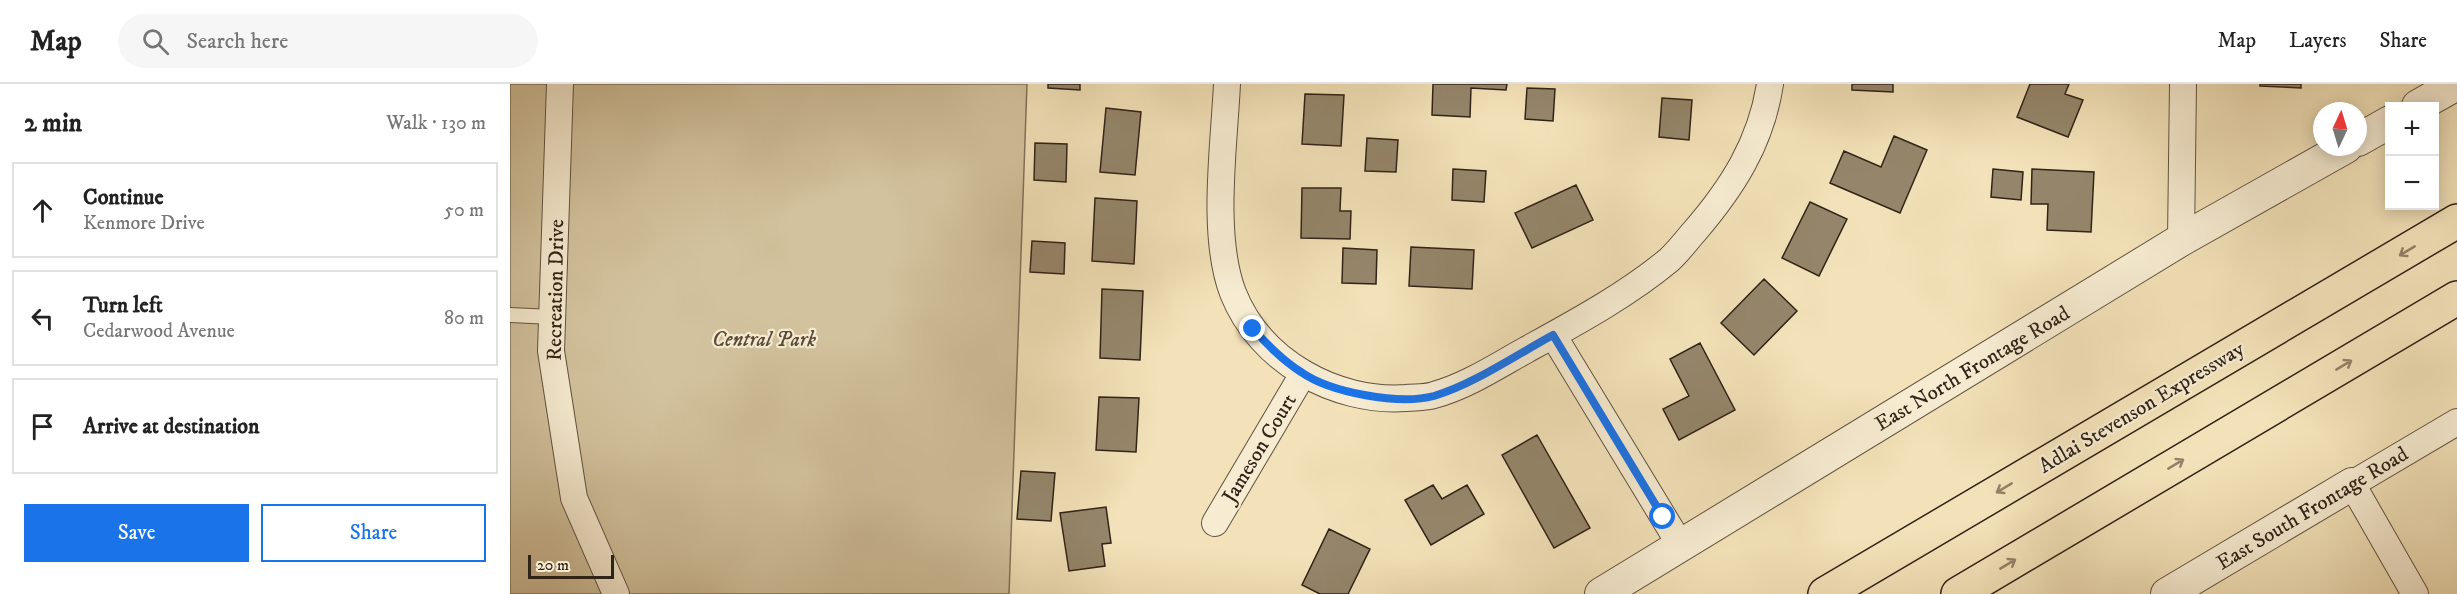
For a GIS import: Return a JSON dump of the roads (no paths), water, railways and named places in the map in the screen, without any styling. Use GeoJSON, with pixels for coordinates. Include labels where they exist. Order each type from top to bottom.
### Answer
{"type":"FeatureCollection","features":[{"type":"Feature","properties":{"kind":"highway","name":"Adlai Stevenson Expressway"},"geometry":{"type":"LineString","coordinates":[[1825,594],[2457,221]]}},
{"type":"Feature","properties":{"kind":"highway"},"geometry":{"type":"LineString","coordinates":[[1958,594],[2457,298]]}},
{"type":"Feature","properties":{"kind":"street","name":"Recreation Drive"},"geometry":{"type":"LineString","coordinates":[[560,84],[551,351],[574,498],[616,594]]}},
{"type":"Feature","properties":{"kind":"street"},"geometry":{"type":"LineString","coordinates":[[1227,84],[1221,214],[1223,258],[1233,294],[1253,329],[1275,354],[1303,374],[1347,392],[1391,399],[1433,396],[1464,383],[1553,335],[1639,282],[1671,258],[1728,190],[1752,147],[1770,84]]}},
{"type":"Feature","properties":{"kind":"street"},"geometry":{"type":"LineString","coordinates":[[2181,240],[2183,84]]}},
{"type":"Feature","properties":{"kind":"street"},"geometry":{"type":"LineString","coordinates":[[2425,102],[2457,84]]}},
{"type":"Feature","properties":{"kind":"street"},"geometry":{"type":"LineString","coordinates":[[2367,135],[2385,125]]}},
{"type":"Feature","properties":{"kind":"street","name":"East North Frontage Road"},"geometry":{"type":"LineString","coordinates":[[1601,594],[2181,240],[2330,156]]}},
{"type":"Feature","properties":{"kind":"street"},"geometry":{"type":"LineString","coordinates":[[1553,335],[1681,546]]}},
{"type":"Feature","properties":{"kind":"street","name":"Jameson Court"},"geometry":{"type":"LineString","coordinates":[[1215,523],[1303,374]]}},
{"type":"Feature","properties":{"kind":"street","name":"East South Frontage Road"},"geometry":{"type":"LineString","coordinates":[[2168,594],[2457,422]]}},
{"type":"Feature","properties":{"kind":"street"},"geometry":{"type":"LineString","coordinates":[[2352,484],[2415,594]]}},
{"type":"Feature","properties":{"kind":"lane"},"geometry":{"type":"LineString","coordinates":[[510,315],[552,317]]}},
{"type":"Feature","properties":{"kind":"park label","name":"Central Park"},"geometry":{"type":"Point","coordinates":[764,339]}}]}
